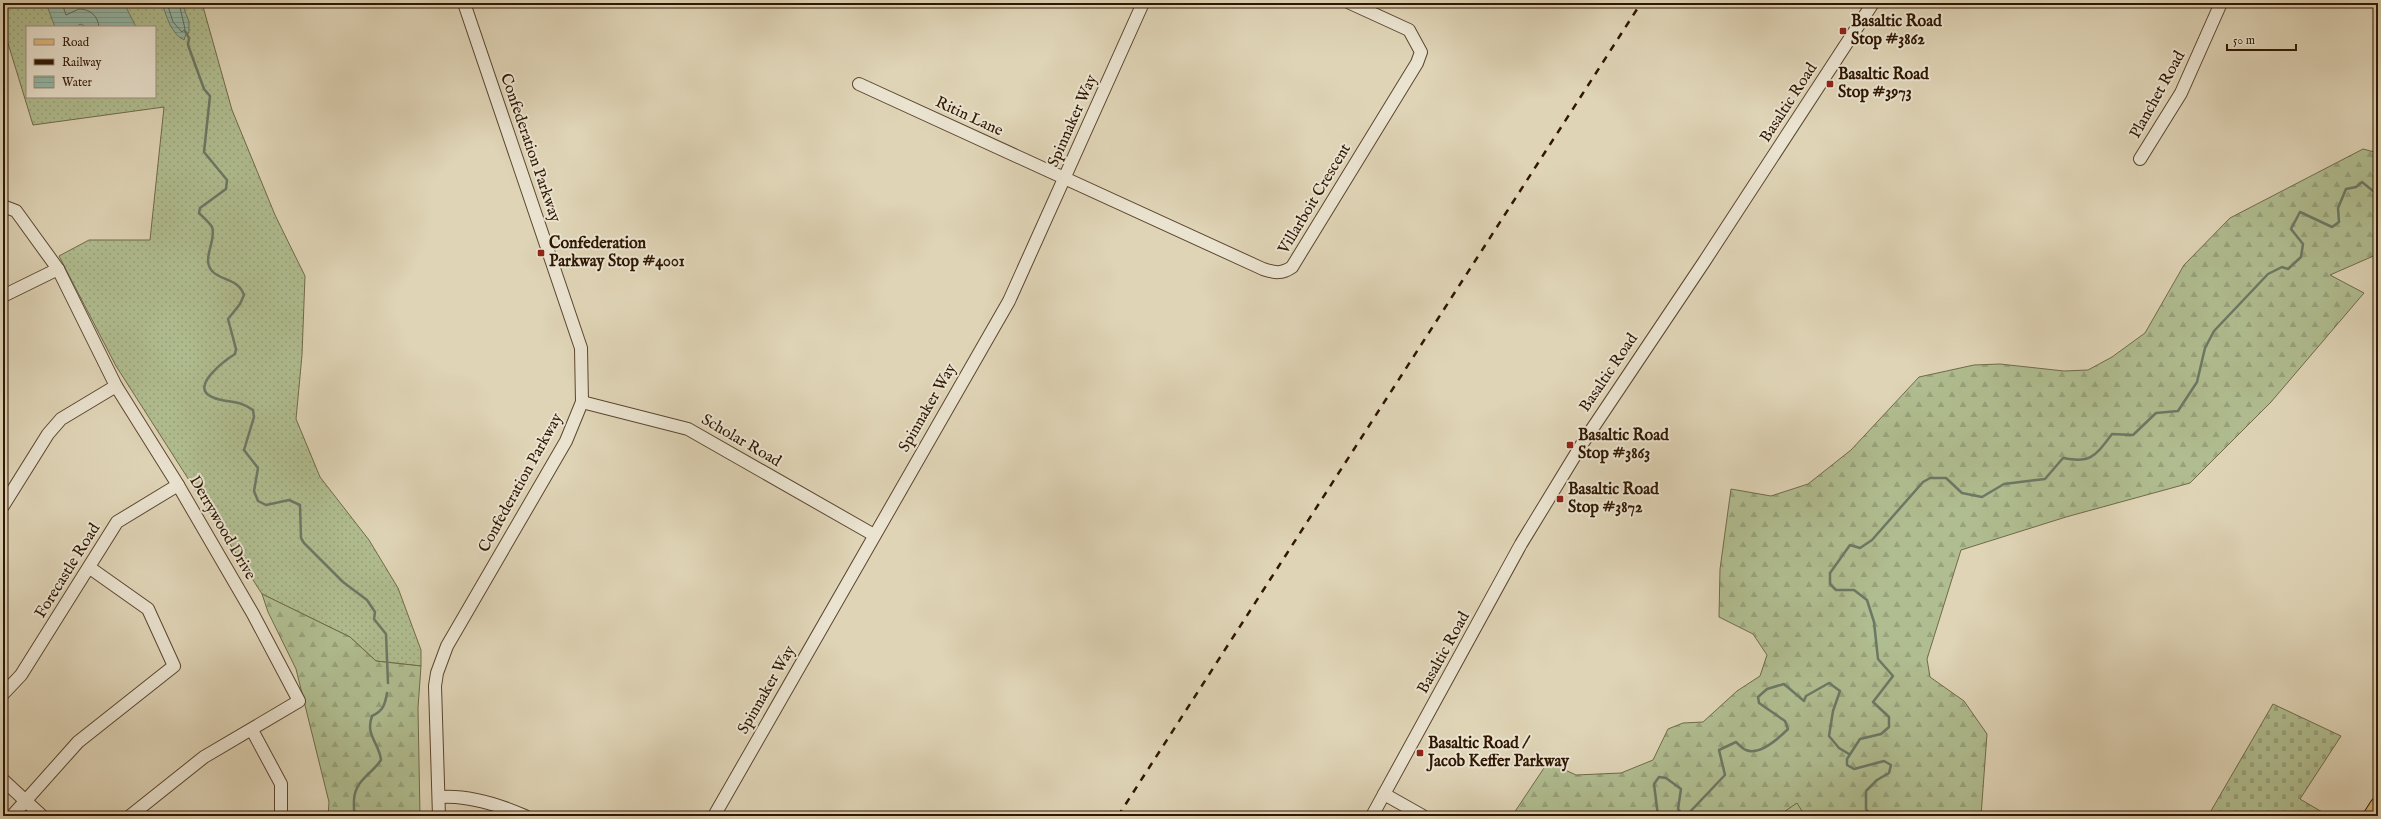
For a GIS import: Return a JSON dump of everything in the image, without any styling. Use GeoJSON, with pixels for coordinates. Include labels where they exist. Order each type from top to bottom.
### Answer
{"type":"FeatureCollection","features":[{"type":"Feature","properties":{"kind":"main road"},"geometry":{"type":"LineString","coordinates":[[2371,816],[2378,804]]}},
{"type":"Feature","properties":{"kind":"street","name":"Confederation Parkway"},"geometry":{"type":"LineString","coordinates":[[439,816],[440,797],[436,752],[435,686],[437,672],[447,646],[566,441],[582,402],[581,348],[464,3]]}},
{"type":"Feature","properties":{"kind":"street","name":"Spinnaker Way"},"geometry":{"type":"LineString","coordinates":[[714,816],[1009,301],[1065,180],[1143,3]]}},
{"type":"Feature","properties":{"kind":"street","name":"Villarboit Crescent"},"geometry":{"type":"LineString","coordinates":[[1065,180],[1263,269],[1274,273],[1284,272],[1292,267],[1417,63],[1421,52],[1409,30],[1350,3]]}},
{"type":"Feature","properties":{"kind":"street","name":"Basaltic Road"},"geometry":{"type":"LineString","coordinates":[[1372,816],[1522,544],[1582,444],[1704,262],[1873,3]]}},
{"type":"Feature","properties":{"kind":"street","name":"Planchet Road"},"geometry":{"type":"LineString","coordinates":[[2140,159],[2181,92],[2221,3]]}},
{"type":"Feature","properties":{"kind":"street","name":"Ritin Lane"},"geometry":{"type":"LineString","coordinates":[[859,84],[1065,180]]}},
{"type":"Feature","properties":{"kind":"street","name":"Derrywood Drive"},"geometry":{"type":"LineString","coordinates":[[3,206],[16,211],[58,269],[116,386],[178,485],[253,614],[299,700],[252,730],[204,757],[130,816]]}},
{"type":"Feature","properties":{"kind":"street"},"geometry":{"type":"LineString","coordinates":[[3,296],[58,269]]}},
{"type":"Feature","properties":{"kind":"street"},"geometry":{"type":"LineString","coordinates":[[3,506],[48,434],[61,419],[116,386]]}},
{"type":"Feature","properties":{"kind":"street","name":"Scholar Road"},"geometry":{"type":"LineString","coordinates":[[582,402],[688,429],[874,536]]}},
{"type":"Feature","properties":{"kind":"street","name":"Forecastle Road"},"geometry":{"type":"LineString","coordinates":[[3,694],[21,676],[90,568],[117,522],[178,485]]}},
{"type":"Feature","properties":{"kind":"street"},"geometry":{"type":"LineString","coordinates":[[12,816],[78,742],[174,666],[148,609],[90,568]]}},
{"type":"Feature","properties":{"kind":"street"},"geometry":{"type":"LineString","coordinates":[[252,730],[281,784],[281,816]]}},
{"type":"Feature","properties":{"kind":"street"},"geometry":{"type":"LineString","coordinates":[[3,780],[42,816]]}},
{"type":"Feature","properties":{"kind":"street"},"geometry":{"type":"LineString","coordinates":[[1384,794],[1424,816]]}},
{"type":"Feature","properties":{"kind":"street"},"geometry":{"type":"LineString","coordinates":[[440,797],[452,796],[484,803],[511,810],[525,816]]}},
{"type":"Feature","properties":{"kind":"green space"},"geometry":{"type":"Polygon","coordinates":[[[3,3],[202,3],[232,110],[275,215],[305,276],[302,355],[296,419],[320,477],[369,540],[398,588],[421,650],[421,666],[376,661],[350,637],[262,594],[116,366],[59,256],[89,240],[150,240],[164,107],[33,125],[3,27],[3,3]]]}},
{"type":"Feature","properties":{"kind":"green space"},"geometry":{"type":"Polygon","coordinates":[[[2363,149],[2378,153],[2378,254],[2330,275],[2364,293],[2271,402],[2190,483],[2066,517],[1961,550],[1927,659],[1930,677],[1964,701],[1987,734],[1981,816],[1805,816],[1796,804],[1778,816],[1512,816],[1548,762],[1576,775],[1621,773],[1653,760],[1668,729],[1683,723],[1703,722],[1737,691],[1760,676],[1767,655],[1753,634],[1719,617],[1720,569],[1731,489],[1771,496],[1808,484],[1851,450],[1919,377],[1974,365],[2000,364],[2064,371],[2088,370],[2112,357],[2145,333],[2184,265],[2230,218],[2363,149]]]}},
{"type":"Feature","properties":{"kind":"green space"},"geometry":{"type":"Polygon","coordinates":[[[262,594],[350,637],[376,661],[421,666],[418,708],[420,816],[328,816],[329,802],[296,669],[268,612],[262,594]]]}},
{"type":"Feature","properties":{"kind":"green space"},"geometry":{"type":"Polygon","coordinates":[[[2273,704],[2341,736],[2300,799],[2329,816],[2208,816],[2273,704]]]}},
{"type":"Feature","properties":{"kind":"green space"},"geometry":{"type":"Polygon","coordinates":[[[1797,803],[1805,816],[1778,816],[1797,803]]]}},
{"type":"Feature","properties":{"kind":"water"},"geometry":{"type":"Polygon","coordinates":[[[46,3],[124,3],[136,26],[85,26],[80,24],[78,26],[55,26],[46,3]]]}},
{"type":"Feature","properties":{"kind":"water"},"geometry":{"type":"Polygon","coordinates":[[[162,3],[182,3],[189,22],[189,33],[186,34],[184,40],[172,29],[162,3]]]}},
{"type":"Feature","properties":{"kind":"waterway"},"geometry":{"type":"LineString","coordinates":[[185,31],[189,38],[188,45],[204,89],[210,96],[204,152],[227,180],[226,189],[200,208],[199,213],[211,225],[213,232],[213,238],[208,255],[209,266],[212,271],[220,277],[238,285],[244,295],[240,304],[228,319],[236,349],[235,354],[218,367],[207,380],[204,387],[206,392],[212,397],[237,402],[253,410],[254,417],[244,450],[258,468],[254,491],[258,501],[266,505],[289,500],[300,505],[301,538],[304,543],[343,582],[367,600],[375,612],[374,619],[386,634],[388,683]]}},
{"type":"Feature","properties":{"kind":"waterway"},"geometry":{"type":"LineString","coordinates":[[1871,816],[1866,809],[1866,791],[1877,780],[1889,773],[1891,765],[1884,761],[1854,769],[1847,765],[1847,759],[1860,739],[1881,734],[1889,727],[1889,717],[1873,702],[1893,676],[1878,659],[1874,622],[1867,600],[1854,590],[1836,590],[1830,584],[1830,573],[1850,545],[1860,548],[1872,540],[1923,482],[1930,478],[1946,478],[1962,493],[1982,497],[2004,484],[2045,479],[2063,458],[2072,460],[2086,459],[2096,453],[2112,434],[2133,435],[2156,413],[2178,411],[2197,382],[2205,348],[2214,331],[2268,274],[2282,267],[2288,269],[2301,257],[2303,244],[2291,229],[2300,212],[2332,227],[2339,222],[2338,208],[2346,189],[2356,187],[2362,182],[2378,195]]}},
{"type":"Feature","properties":{"kind":"waterway"},"geometry":{"type":"LineString","coordinates":[[1686,816],[1725,775],[1719,750],[1736,742],[1746,750],[1757,751],[1769,745],[1788,729],[1785,721],[1759,703],[1758,697],[1767,689],[1784,684],[1804,701],[1806,696],[1829,683],[1840,691],[1833,711],[1829,736],[1839,748],[1849,754]]}},
{"type":"Feature","properties":{"kind":"waterway"},"geometry":{"type":"LineString","coordinates":[[356,816],[354,810],[354,800],[357,787],[381,760],[378,748],[371,734],[370,723],[372,716],[379,712],[383,707],[387,693]]}},
{"type":"Feature","properties":{"kind":"waterway"},"geometry":{"type":"LineString","coordinates":[[1658,816],[1654,784],[1659,777],[1666,778],[1681,789],[1678,809],[1684,816]]}},
{"type":"Feature","properties":{"kind":"railway"},"geometry":{"type":"LineString","coordinates":[[1118,816],[1641,3]]}},
{"type":"Feature","properties":{"kind":"place","name":"Basaltic Road Stop #3862"},"geometry":{"type":"Point","coordinates":[1843,31]}},
{"type":"Feature","properties":{"kind":"place","name":"Basaltic Road Stop #3973"},"geometry":{"type":"Point","coordinates":[1830,84]}},
{"type":"Feature","properties":{"kind":"place","name":"Confederation Parkway Stop #4001"},"geometry":{"type":"Point","coordinates":[541,253]}},
{"type":"Feature","properties":{"kind":"place","name":"Basaltic Road Stop #3863"},"geometry":{"type":"Point","coordinates":[1570,445]}},
{"type":"Feature","properties":{"kind":"place","name":"Basaltic Road Stop #3872"},"geometry":{"type":"Point","coordinates":[1560,499]}},
{"type":"Feature","properties":{"kind":"place","name":"Basaltic Road / Jacob Keffer Parkway"},"geometry":{"type":"Point","coordinates":[1420,753]}}]}
